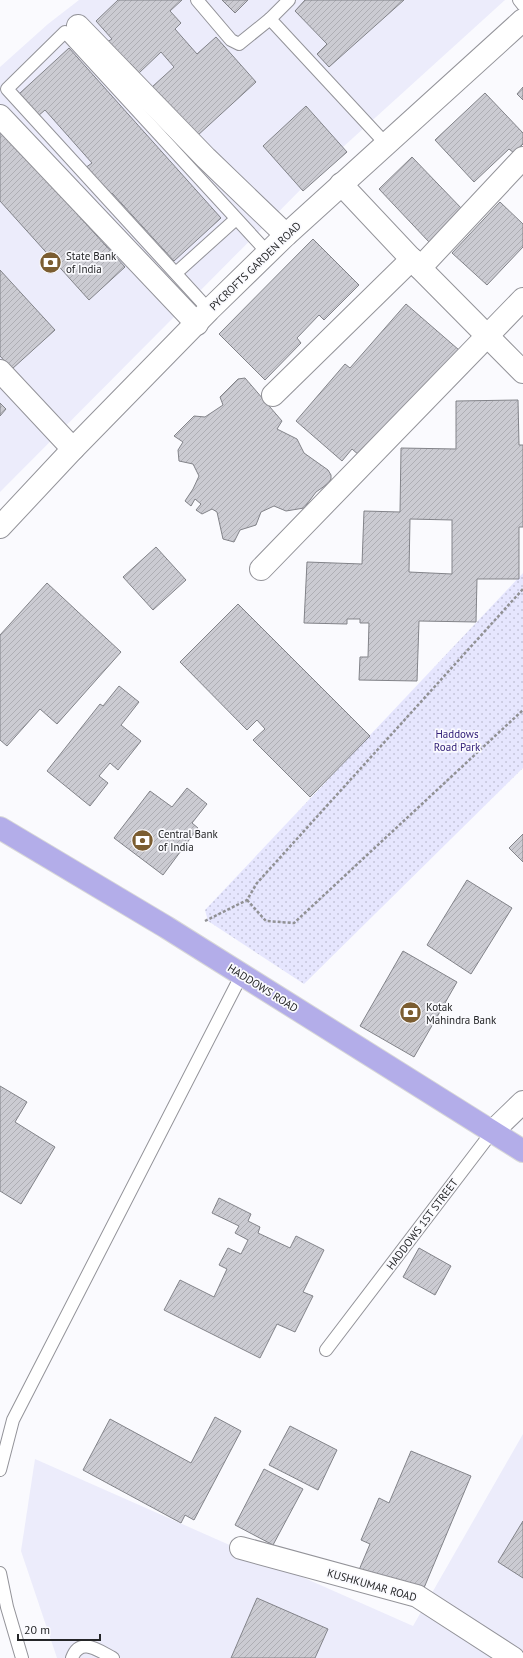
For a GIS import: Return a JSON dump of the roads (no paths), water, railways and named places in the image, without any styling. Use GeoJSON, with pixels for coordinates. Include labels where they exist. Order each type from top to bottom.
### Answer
{"type":"FeatureCollection","features":[{"type":"Feature","properties":{"kind":"main road","name":"HADDOWS ROAD"},"geometry":{"type":"LineString","coordinates":[[0,828],[166,927],[523,1150]]}},
{"type":"Feature","properties":{"kind":"street","name":"PYCROFTS GARDEN ROAD"},"geometry":{"type":"LineString","coordinates":[[0,527],[73,449],[286,235],[523,20]]}},
{"type":"Feature","properties":{"kind":"street"},"geometry":{"type":"LineString","coordinates":[[78,26],[206,158],[286,235]]}},
{"type":"Feature","properties":{"kind":"street"},"geometry":{"type":"LineString","coordinates":[[0,116],[203,317]]}},
{"type":"Feature","properties":{"kind":"street"},"geometry":{"type":"LineString","coordinates":[[273,395],[416,263],[523,158]]}},
{"type":"Feature","properties":{"kind":"street"},"geometry":{"type":"LineString","coordinates":[[341,184],[523,372]]}},
{"type":"Feature","properties":{"kind":"street"},"geometry":{"type":"LineString","coordinates":[[261,570],[523,299]]}},
{"type":"Feature","properties":{"kind":"street"},"geometry":{"type":"LineString","coordinates":[[0,372],[73,449]]}},
{"type":"Feature","properties":{"kind":"street","name":"HADDOWS 1ST STREET"},"geometry":{"type":"LineString","coordinates":[[492,1132],[523,1102]]}},
{"type":"Feature","properties":{"kind":"street","name":"KUSHKUMAR ROAD"},"geometry":{"type":"LineString","coordinates":[[241,1548],[417,1596],[513,1658]]}},
{"type":"Feature","properties":{"kind":"lane"},"geometry":{"type":"LineString","coordinates":[[197,0],[231,40],[239,44],[270,19],[288,0]]}},
{"type":"Feature","properties":{"kind":"lane"},"geometry":{"type":"LineString","coordinates":[[518,0],[523,5]]}},
{"type":"Feature","properties":{"kind":"lane"},"geometry":{"type":"LineString","coordinates":[[270,19],[386,144]]}},
{"type":"Feature","properties":{"kind":"lane"},"geometry":{"type":"LineString","coordinates":[[203,317],[176,273],[7,89],[66,32],[268,253]]}},
{"type":"Feature","properties":{"kind":"lane"},"geometry":{"type":"LineString","coordinates":[[176,273],[236,219]]}},
{"type":"Feature","properties":{"kind":"lane"},"geometry":{"type":"LineString","coordinates":[[0,1470],[14,1420],[242,974]]}},
{"type":"Feature","properties":{"kind":"lane","name":"HADDOWS 1ST STREET"},"geometry":{"type":"LineString","coordinates":[[326,1350],[492,1132]]}},
{"type":"Feature","properties":{"kind":"lane"},"geometry":{"type":"LineString","coordinates":[[0,1573],[7,1607],[22,1658]]}},
{"type":"Feature","properties":{"kind":"lane"},"geometry":{"type":"LineString","coordinates":[[72,1658],[74,1651],[81,1647],[90,1646],[113,1658]]}},
{"type":"Feature","properties":{"kind":"place","name":"State Bank of India"},"geometry":{"type":"Point","coordinates":[51,262]}},
{"type":"Feature","properties":{"kind":"place","name":"Central Bank of India"},"geometry":{"type":"Point","coordinates":[143,840]}},
{"type":"Feature","properties":{"kind":"place","name":"Kotak Mahindra Bank"},"geometry":{"type":"Point","coordinates":[410,1013]}},
{"type":"Feature","properties":{"kind":"park label","name":"Haddows Road Park"},"geometry":{"type":"Point","coordinates":[457,740]}}]}
